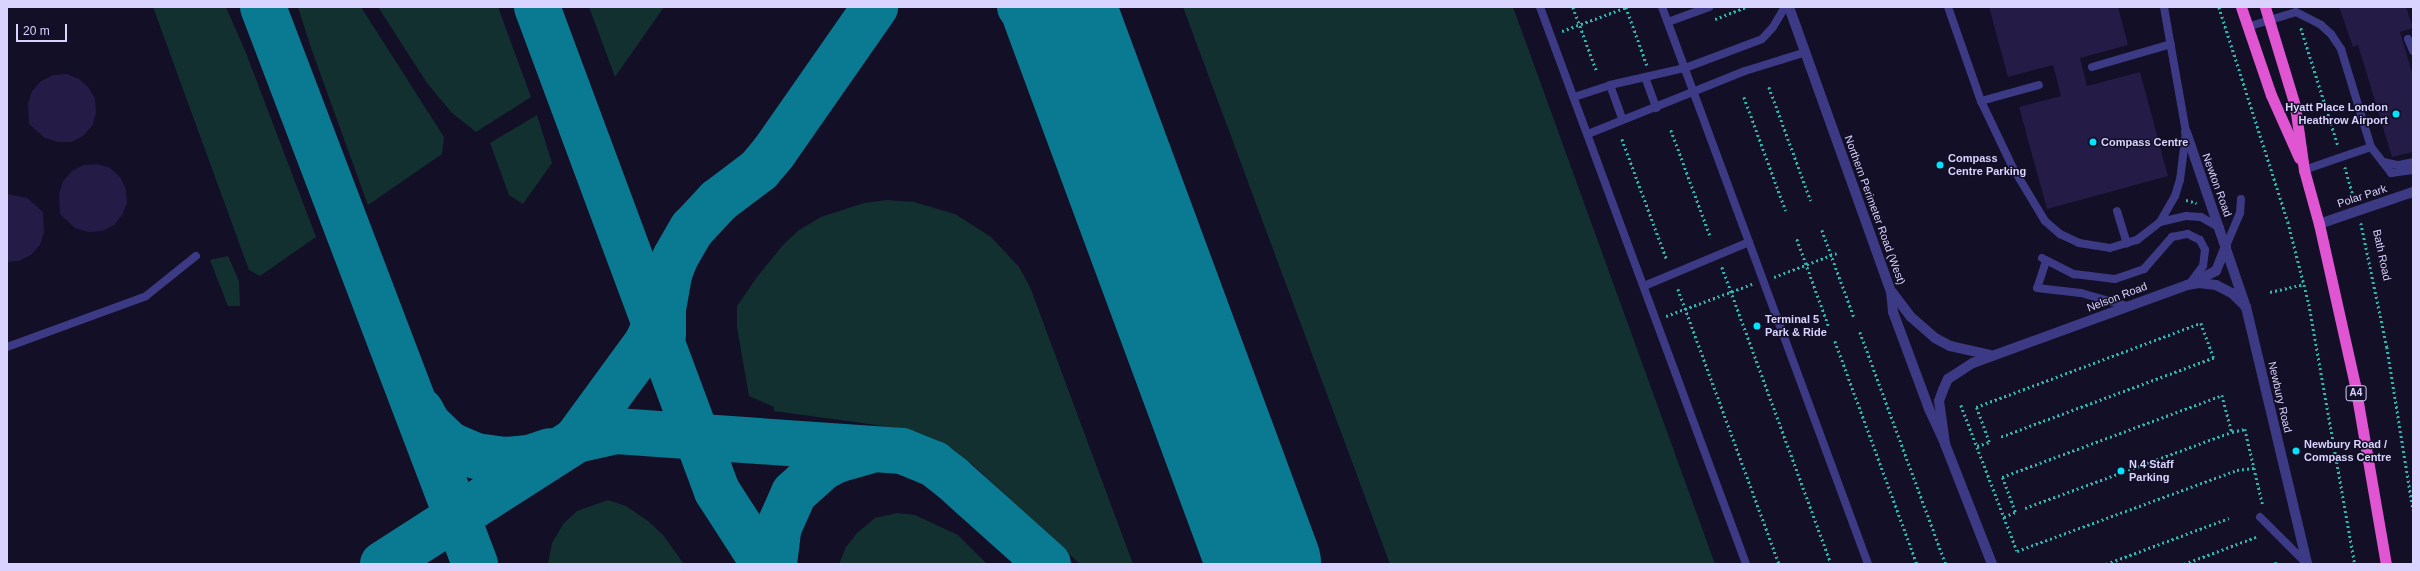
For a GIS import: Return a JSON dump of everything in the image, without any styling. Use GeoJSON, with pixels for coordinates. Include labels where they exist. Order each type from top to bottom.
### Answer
{"type":"FeatureCollection","features":[{"type":"Feature","properties":{"kind":"highway","name":"A4"},"geometry":{"type":"LineString","coordinates":[[2241,7],[2271,95],[2304,170]]}},
{"type":"Feature","properties":{"kind":"highway","name":"A4"},"geometry":{"type":"LineString","coordinates":[[2265,7],[2290,86],[2304,170],[2319,224],[2355,385],[2386,564]]}},
{"type":"Feature","properties":{"kind":"street","name":"Northern Perimeter Road (West)"},"geometry":{"type":"LineString","coordinates":[[1788,7],[1806,52],[1891,292],[1894,312],[1929,410],[1945,444]]}},
{"type":"Feature","properties":{"kind":"street","name":"Newton Road"},"geometry":{"type":"LineString","coordinates":[[2186,132],[2246,306]]}},
{"type":"Feature","properties":{"kind":"street","name":"Polar Park"},"geometry":{"type":"LineString","coordinates":[[2319,224],[2413,192]]}},
{"type":"Feature","properties":{"kind":"street"},"geometry":{"type":"LineString","coordinates":[[2187,285],[2216,271],[2226,246]]}},
{"type":"Feature","properties":{"kind":"street","name":"Nelson Road"},"geometry":{"type":"LineString","coordinates":[[1945,444],[1939,401],[1942,390],[1948,379],[1958,372],[1992,356],[2187,285],[2199,283],[2216,285],[2232,293],[2246,306]]}},
{"type":"Feature","properties":{"kind":"street"},"geometry":{"type":"LineString","coordinates":[[1891,292],[1911,317],[1935,338],[1950,346],[1992,356]]}},
{"type":"Feature","properties":{"kind":"street","name":"Newbury Road"},"geometry":{"type":"LineString","coordinates":[[2246,306],[2307,564]]}},
{"type":"Feature","properties":{"kind":"street"},"geometry":{"type":"LineString","coordinates":[[1945,444],[1992,564]]}},
{"type":"Feature","properties":{"kind":"lane"},"geometry":{"type":"LineString","coordinates":[[1540,7],[1746,564]]}},
{"type":"Feature","properties":{"kind":"lane"},"geometry":{"type":"LineString","coordinates":[[1662,7],[1868,564]]}},
{"type":"Feature","properties":{"kind":"lane"},"geometry":{"type":"LineString","coordinates":[[1668,22],[1709,7]]}},
{"type":"Feature","properties":{"kind":"lane"},"geometry":{"type":"LineString","coordinates":[[1574,98],[1610,85],[1685,68],[1762,39],[1773,27],[1785,7]]}},
{"type":"Feature","properties":{"kind":"lane"},"geometry":{"type":"LineString","coordinates":[[1948,7],[1981,101],[2014,168],[2045,221],[2060,234],[2079,243],[2110,248],[2127,244],[2148,233],[2160,222],[2175,196],[2180,180],[2186,132],[2164,7]]}},
{"type":"Feature","properties":{"kind":"lane"},"geometry":{"type":"LineString","coordinates":[[2248,27],[2296,12],[2321,25],[2339,44],[2371,146],[2392,174],[2413,170]]}},
{"type":"Feature","properties":{"kind":"lane"},"geometry":{"type":"LineString","coordinates":[[2408,39],[2413,51]]}},
{"type":"Feature","properties":{"kind":"lane"},"geometry":{"type":"LineString","coordinates":[[2092,67],[2171,44]]}},
{"type":"Feature","properties":{"kind":"lane"},"geometry":{"type":"LineString","coordinates":[[1588,134],[1656,108],[1694,91],[1778,60],[1806,52]]}},
{"type":"Feature","properties":{"kind":"lane"},"geometry":{"type":"LineString","coordinates":[[1645,77],[1656,108]]}},
{"type":"Feature","properties":{"kind":"lane"},"geometry":{"type":"LineString","coordinates":[[1610,85],[1623,120]]}},
{"type":"Feature","properties":{"kind":"lane"},"geometry":{"type":"LineString","coordinates":[[1981,101],[2039,85]]}},
{"type":"Feature","properties":{"kind":"lane"},"geometry":{"type":"LineString","coordinates":[[2304,170],[2371,146]]}},
{"type":"Feature","properties":{"kind":"lane"},"geometry":{"type":"LineString","coordinates":[[2382,162],[2392,166],[2413,162]]}},
{"type":"Feature","properties":{"kind":"lane"},"geometry":{"type":"LineString","coordinates":[[2226,246],[2240,213],[2241,199]]}},
{"type":"Feature","properties":{"kind":"lane"},"geometry":{"type":"LineString","coordinates":[[2117,211],[2127,244]]}},
{"type":"Feature","properties":{"kind":"lane"},"geometry":{"type":"LineString","coordinates":[[2160,222],[2186,216],[2201,217],[2220,228]]}},
{"type":"Feature","properties":{"kind":"lane"},"geometry":{"type":"LineString","coordinates":[[2127,306],[2081,293],[2037,288],[2044,260],[2087,277],[2115,279],[2144,269],[2172,236],[2188,234],[2200,240],[2206,256],[2197,275],[2187,285]]}},
{"type":"Feature","properties":{"kind":"lane"},"geometry":{"type":"LineString","coordinates":[[1644,286],[1749,242]]}},
{"type":"Feature","properties":{"kind":"lane"},"geometry":{"type":"LineString","coordinates":[[7,347],[146,296],[196,256]]}},
{"type":"Feature","properties":{"kind":"lane"},"geometry":{"type":"LineString","coordinates":[[2260,517],[2307,564]]}},
{"type":"Feature","properties":{"kind":"path"},"geometry":{"type":"LineString","coordinates":[[1573,7],[1597,72]]}},
{"type":"Feature","properties":{"kind":"path"},"geometry":{"type":"LineString","coordinates":[[1551,35],[1626,7],[1648,69]]}},
{"type":"Feature","properties":{"kind":"path"},"geometry":{"type":"LineString","coordinates":[[2219,7],[2261,134],[2288,222],[2304,284],[2355,564]]}},
{"type":"Feature","properties":{"kind":"path","name":"Bath Road"},"geometry":{"type":"LineString","coordinates":[[2296,12],[2342,156],[2369,254],[2384,332],[2413,510]]}},
{"type":"Feature","properties":{"kind":"path"},"geometry":{"type":"LineString","coordinates":[[1769,87],[1811,201]]}},
{"type":"Feature","properties":{"kind":"path"},"geometry":{"type":"LineString","coordinates":[[1744,97],[1786,210]]}},
{"type":"Feature","properties":{"kind":"path"},"geometry":{"type":"LineString","coordinates":[[1671,130],[1711,238]]}},
{"type":"Feature","properties":{"kind":"path"},"geometry":{"type":"LineString","coordinates":[[1622,139],[1667,260]]}},
{"type":"Feature","properties":{"kind":"path"},"geometry":{"type":"LineString","coordinates":[[1822,230],[1854,317]]}},
{"type":"Feature","properties":{"kind":"path"},"geometry":{"type":"LineString","coordinates":[[1797,239],[1829,327]]}},
{"type":"Feature","properties":{"kind":"path"},"geometry":{"type":"LineString","coordinates":[[1656,319],[1837,253]]}},
{"type":"Feature","properties":{"kind":"path"},"geometry":{"type":"LineString","coordinates":[[1722,267],[1831,564]]}},
{"type":"Feature","properties":{"kind":"path"},"geometry":{"type":"LineString","coordinates":[[2270,292],[2304,284]]}},
{"type":"Feature","properties":{"kind":"path"},"geometry":{"type":"LineString","coordinates":[[1678,289],[1779,564]]}},
{"type":"Feature","properties":{"kind":"path"},"geometry":{"type":"LineString","coordinates":[[1977,446],[1989,442],[1976,407],[2201,323],[2214,358],[1999,438]]}},
{"type":"Feature","properties":{"kind":"path"},"geometry":{"type":"LineString","coordinates":[[1860,332],[1946,564]]}},
{"type":"Feature","properties":{"kind":"path"},"geometry":{"type":"LineString","coordinates":[[1834,341],[1917,564]]}},
{"type":"Feature","properties":{"kind":"path"},"geometry":{"type":"LineString","coordinates":[[2004,517],[2015,512],[2002,477],[2222,395],[2232,432]]}},
{"type":"Feature","properties":{"kind":"path"},"geometry":{"type":"LineString","coordinates":[[1961,405],[2017,551],[2237,470],[2254,468]]}},
{"type":"Feature","properties":{"kind":"path"},"geometry":{"type":"LineString","coordinates":[[2025,508],[2232,432],[2245,429],[2263,508]]}},
{"type":"Feature","properties":{"kind":"path"},"geometry":{"type":"LineString","coordinates":[[2106,564],[2229,518]]}},
{"type":"Feature","properties":{"kind":"path"},"geometry":{"type":"LineString","coordinates":[[2184,564],[2256,537]]}},
{"type":"Feature","properties":{"kind":"green space"},"geometry":{"type":"Polygon","coordinates":[[[153,7],[226,7],[246,53],[316,237],[260,276],[249,270],[153,7]]]}},
{"type":"Feature","properties":{"kind":"green space"},"geometry":{"type":"Polygon","coordinates":[[[298,7],[361,7],[444,137],[442,154],[368,205],[311,48],[298,7]]]}},
{"type":"Feature","properties":{"kind":"green space"},"geometry":{"type":"Polygon","coordinates":[[[378,7],[498,7],[531,97],[476,132],[452,113],[427,83],[378,7]]]}},
{"type":"Feature","properties":{"kind":"green space"},"geometry":{"type":"Polygon","coordinates":[[[589,7],[664,7],[615,77],[589,7]]]}},
{"type":"Feature","properties":{"kind":"green space"},"geometry":{"type":"Polygon","coordinates":[[[1183,7],[1513,7],[1715,564],[1390,564],[1183,7]]]}},
{"type":"Feature","properties":{"kind":"green space"},"geometry":{"type":"Polygon","coordinates":[[[537,115],[552,163],[523,204],[509,195],[490,143],[537,115]]]}},
{"type":"Feature","properties":{"kind":"green space"},"geometry":{"type":"Polygon","coordinates":[[[887,200],[914,202],[955,214],[991,237],[1019,267],[1030,287],[1133,564],[1080,564],[972,464],[933,439],[905,429],[774,411],[774,407],[749,396],[737,327],[737,306],[757,277],[783,245],[799,230],[821,217],[864,203],[887,200]]]}},
{"type":"Feature","properties":{"kind":"green space"},"geometry":{"type":"Polygon","coordinates":[[[228,256],[239,281],[240,306],[228,306],[210,260],[228,256]]]}},
{"type":"Feature","properties":{"kind":"green space"},"geometry":{"type":"Polygon","coordinates":[[[608,500],[626,506],[648,521],[663,535],[684,564],[548,564],[552,543],[564,523],[577,511],[608,500]]]}},
{"type":"Feature","properties":{"kind":"green space"},"geometry":{"type":"Polygon","coordinates":[[[897,513],[915,515],[958,535],[987,564],[839,564],[846,547],[857,533],[875,518],[897,513]]]}},
{"type":"Feature","properties":{"kind":"building","name":"Compass Centre"},"geometry":{"type":"Polygon","coordinates":[[[1989,7],[2118,7],[2128,45],[2080,58],[2087,86],[2140,72],[2168,176],[2047,209],[2019,107],[2061,96],[2053,65],[2008,77],[1989,7]]]}},
{"type":"Feature","properties":{"kind":"building","name":"Hyatt Place London Heathrow Airport"},"geometry":{"type":"Polygon","coordinates":[[[2339,7],[2406,7],[2413,28],[2400,32],[2413,76],[2413,152],[2392,157],[2358,45],[2353,47],[2339,7]]]}},
{"type":"Feature","properties":{"kind":"building"},"geometry":{"type":"Polygon","coordinates":[[[67,74],[79,79],[89,88],[95,99],[96,113],[92,126],[83,136],[71,142],[58,142],[45,138],[29,124],[28,104],[32,91],[41,81],[53,75],[67,74]]]}},
{"type":"Feature","properties":{"kind":"building"},"geometry":{"type":"Polygon","coordinates":[[[97,164],[110,168],[120,177],[126,189],[127,203],[122,215],[114,225],[102,231],[88,232],[75,228],[60,214],[59,194],[63,181],[72,171],[84,165],[97,164]]]}},
{"type":"Feature","properties":{"kind":"building"},"geometry":{"type":"Polygon","coordinates":[[[7,194],[27,198],[43,212],[44,232],[40,245],[31,255],[19,261],[7,262],[7,194]]]}},
{"type":"Feature","properties":{"kind":"taxiway"},"geometry":{"type":"LineString","coordinates":[[263,7],[475,564]]}},
{"type":"Feature","properties":{"kind":"taxiway"},"geometry":{"type":"LineString","coordinates":[[537,7],[717,491],[764,564]]}},
{"type":"Feature","properties":{"kind":"taxiway"},"geometry":{"type":"LineString","coordinates":[[663,335],[663,309],[669,274],[675,258],[692,229],[718,201],[759,170],[774,152],[875,7]]}},
{"type":"Feature","properties":{"kind":"taxiway"},"geometry":{"type":"LineString","coordinates":[[1020,7],[1043,25],[1082,70]]}},
{"type":"Feature","properties":{"kind":"taxiway"},"geometry":{"type":"LineString","coordinates":[[383,564],[576,440],[647,343],[663,309]]}},
{"type":"Feature","properties":{"kind":"taxiway"},"geometry":{"type":"LineString","coordinates":[[421,411],[428,424],[450,445],[476,456],[505,460],[529,458],[550,451]]}},
{"type":"Feature","properties":{"kind":"taxiway"},"geometry":{"type":"LineString","coordinates":[[576,440],[616,431],[902,451],[934,464],[952,478],[1048,564]]}},
{"type":"Feature","properties":{"kind":"taxiway"},"geometry":{"type":"LineString","coordinates":[[774,564],[778,529],[794,493],[823,467],[837,460],[869,451]]}},
{"type":"Feature","properties":{"kind":"runway"},"geometry":{"type":"LineString","coordinates":[[1058,7],[1264,564]]}},
{"type":"Feature","properties":{"kind":"place","name":"Hyatt Place London Heathrow Airport"},"geometry":{"type":"Point","coordinates":[2396,114]}},
{"type":"Feature","properties":{"kind":"place","name":"Compass Centre"},"geometry":{"type":"Point","coordinates":[2093,142]}},
{"type":"Feature","properties":{"kind":"place","name":"Compass Centre Parking"},"geometry":{"type":"Point","coordinates":[1940,165]}},
{"type":"Feature","properties":{"kind":"place","name":"Terminal 5 Park & Ride"},"geometry":{"type":"Point","coordinates":[1757,326]}},
{"type":"Feature","properties":{"kind":"place","name":"Newbury Road / Compass Centre"},"geometry":{"type":"Point","coordinates":[2296,451]}},
{"type":"Feature","properties":{"kind":"place","name":"N 4 Staff Parking"},"geometry":{"type":"Point","coordinates":[2121,471]}}]}
